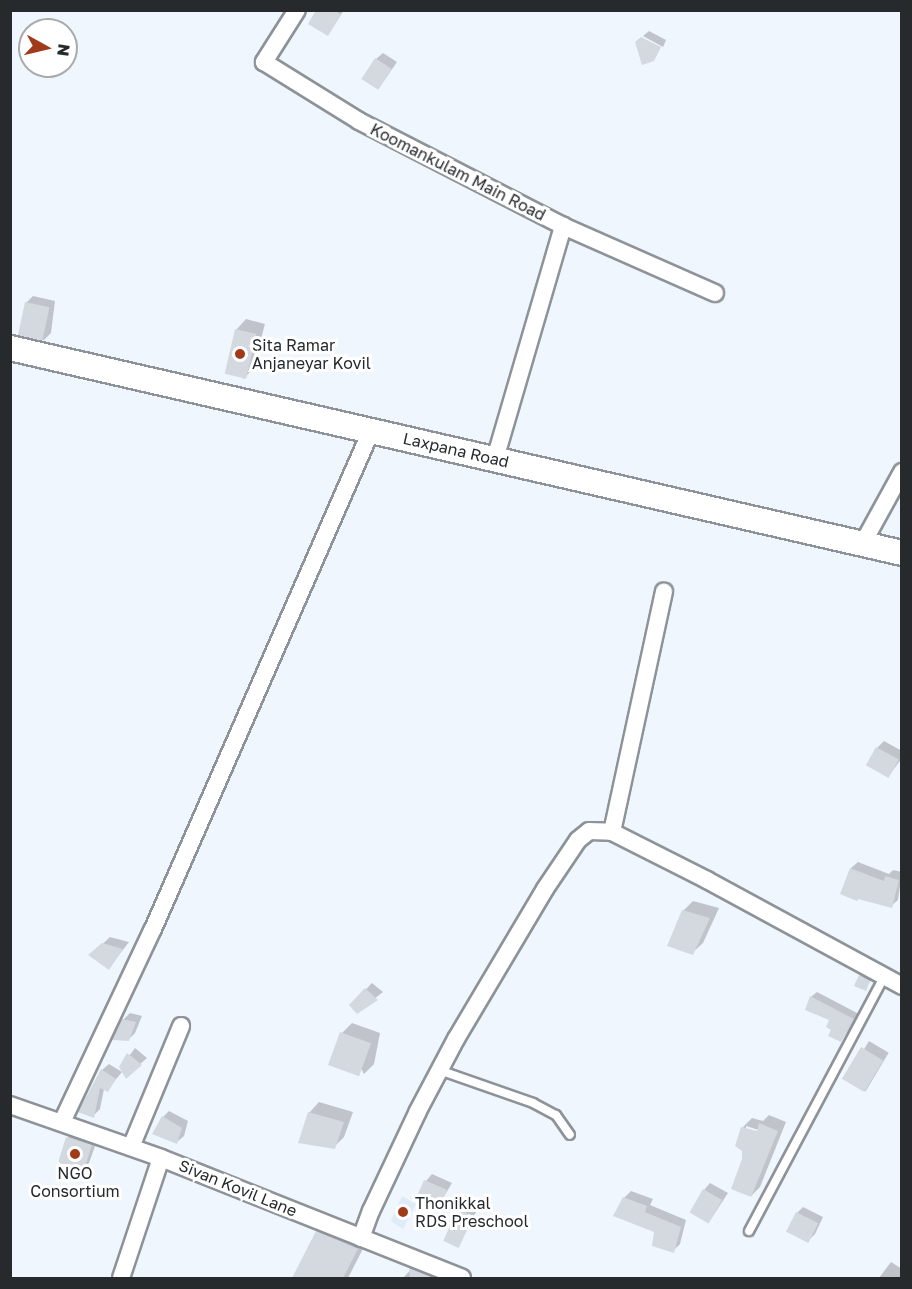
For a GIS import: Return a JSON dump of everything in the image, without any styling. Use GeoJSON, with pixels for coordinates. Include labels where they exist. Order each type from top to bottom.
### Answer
{"type":"FeatureCollection","features":[{"type":"Feature","properties":{"kind":"street","name":"Koomankulam Main Road"},"geometry":{"type":"LineString","coordinates":[[297,10],[264,62],[359,121],[563,226],[715,293]]}},
{"type":"Feature","properties":{"kind":"street"},"geometry":{"type":"LineString","coordinates":[[495,459],[563,226]]}},
{"type":"Feature","properties":{"kind":"street","name":"Laxpana Road"},"geometry":{"type":"LineString","coordinates":[[10,348],[902,553]]}},
{"type":"Feature","properties":{"kind":"street"},"geometry":{"type":"LineString","coordinates":[[62,1122],[153,929],[371,431]]}},
{"type":"Feature","properties":{"kind":"street"},"geometry":{"type":"LineString","coordinates":[[863,543],[902,472]]}},
{"type":"Feature","properties":{"kind":"street"},"geometry":{"type":"LineString","coordinates":[[612,832],[664,592]]}},
{"type":"Feature","properties":{"kind":"street"},"geometry":{"type":"LineString","coordinates":[[361,1238],[370,1211],[438,1070],[545,889],[578,840],[589,831],[612,832],[707,880],[902,986]]}},
{"type":"Feature","properties":{"kind":"street"},"geometry":{"type":"LineString","coordinates":[[131,1147],[181,1026]]}},
{"type":"Feature","properties":{"kind":"street","name":"Sivan Kovil Lane"},"geometry":{"type":"LineString","coordinates":[[10,1105],[161,1158],[462,1278]]}},
{"type":"Feature","properties":{"kind":"street"},"geometry":{"type":"LineString","coordinates":[[121,1278],[161,1158]]}},
{"type":"Feature","properties":{"kind":"lane"},"geometry":{"type":"LineString","coordinates":[[749,1231],[884,977]]}},
{"type":"Feature","properties":{"kind":"lane"},"geometry":{"type":"LineString","coordinates":[[438,1070],[533,1103],[556,1115],[570,1135]]}},
{"type":"Feature","properties":{"kind":"shaded area","name":"Thonikkal RDS Preschool"},"geometry":{"type":"Polygon","coordinates":[[[402,1196],[416,1204],[403,1229],[391,1221],[402,1196]]]}},
{"type":"Feature","properties":{"kind":"building"},"geometry":{"type":"Polygon","coordinates":[[[316,10],[334,10],[341,15],[328,36],[308,24],[316,10]]]}},
{"type":"Feature","properties":{"kind":"building"},"geometry":{"type":"Polygon","coordinates":[[[641,37],[661,47],[654,61],[642,65],[635,42],[641,37]]]}},
{"type":"Feature","properties":{"kind":"building"},"geometry":{"type":"Polygon","coordinates":[[[375,58],[392,69],[378,90],[361,79],[375,58]]]}},
{"type":"Feature","properties":{"kind":"building"},"geometry":{"type":"Polygon","coordinates":[[[25,302],[49,307],[42,340],[18,335],[25,302]]]}},
{"type":"Feature","properties":{"kind":"building","name":"Sita Ramar Anjaneyar Kovil"},"geometry":{"type":"Polygon","coordinates":[[[235,329],[256,334],[246,379],[225,374],[235,329]]]}},
{"type":"Feature","properties":{"kind":"building"},"geometry":{"type":"Polygon","coordinates":[[[876,747],[899,760],[889,778],[866,765],[876,747]]]}},
{"type":"Feature","properties":{"kind":"building"},"geometry":{"type":"Polygon","coordinates":[[[850,868],[884,881],[885,876],[899,880],[892,908],[858,899],[857,901],[840,894],[850,868]]]}},
{"type":"Feature","properties":{"kind":"building"},"geometry":{"type":"Polygon","coordinates":[[[682,910],[710,918],[693,955],[667,946],[682,910]]]}},
{"type":"Feature","properties":{"kind":"building"},"geometry":{"type":"Polygon","coordinates":[[[102,943],[123,949],[109,970],[88,955],[102,943]]]}},
{"type":"Feature","properties":{"kind":"building"},"geometry":{"type":"Polygon","coordinates":[[[859,975],[870,981],[866,991],[854,986],[859,975]]]}},
{"type":"Feature","properties":{"kind":"building"},"geometry":{"type":"Polygon","coordinates":[[[365,988],[378,1000],[357,1014],[349,1005],[365,988]]]}},
{"type":"Feature","properties":{"kind":"building"},"geometry":{"type":"Polygon","coordinates":[[[810,996],[854,1019],[841,1042],[828,1036],[831,1030],[826,1027],[829,1020],[805,1010],[810,996]]]}},
{"type":"Feature","properties":{"kind":"building"},"geometry":{"type":"Polygon","coordinates":[[[122,1019],[136,1022],[129,1041],[112,1040],[122,1019]]]}},
{"type":"Feature","properties":{"kind":"building"},"geometry":{"type":"Polygon","coordinates":[[[340,1032],[371,1043],[359,1076],[328,1065],[340,1032]]]}},
{"type":"Feature","properties":{"kind":"building"},"geometry":{"type":"Polygon","coordinates":[[[861,1047],[883,1060],[864,1092],[842,1079],[861,1047]]]}},
{"type":"Feature","properties":{"kind":"building"},"geometry":{"type":"Polygon","coordinates":[[[127,1053],[142,1065],[126,1079],[119,1067],[127,1053]]]}},
{"type":"Feature","properties":{"kind":"building"},"geometry":{"type":"Polygon","coordinates":[[[101,1069],[116,1079],[108,1092],[100,1088],[94,1118],[78,1112],[101,1069]]]}},
{"type":"Feature","properties":{"kind":"building"},"geometry":{"type":"Polygon","coordinates":[[[308,1112],[344,1122],[335,1149],[298,1143],[308,1112]]]}},
{"type":"Feature","properties":{"kind":"building"},"geometry":{"type":"Polygon","coordinates":[[[162,1116],[182,1128],[177,1144],[152,1134],[162,1116]]]}},
{"type":"Feature","properties":{"kind":"building"},"geometry":{"type":"Polygon","coordinates":[[[759,1123],[778,1131],[751,1197],[731,1189],[742,1159],[742,1151],[735,1146],[741,1127],[757,1131],[759,1123]]]}},
{"type":"Feature","properties":{"kind":"building","name":"NGO Consortium"},"geometry":{"type":"Polygon","coordinates":[[[66,1137],[92,1145],[84,1171],[58,1163],[66,1137]]]}},
{"type":"Feature","properties":{"kind":"building"},"geometry":{"type":"Polygon","coordinates":[[[424,1180],[447,1190],[441,1204],[418,1195],[424,1180]]]}},
{"type":"Feature","properties":{"kind":"building"},"geometry":{"type":"Polygon","coordinates":[[[703,1189],[722,1200],[709,1223],[690,1212],[703,1189]]]}},
{"type":"Feature","properties":{"kind":"building"},"geometry":{"type":"Polygon","coordinates":[[[623,1197],[647,1206],[645,1212],[681,1227],[674,1253],[652,1246],[654,1232],[613,1216],[623,1197]]]}},
{"type":"Feature","properties":{"kind":"building"},"geometry":{"type":"Polygon","coordinates":[[[458,1209],[473,1216],[459,1248],[443,1241],[458,1209]]]}},
{"type":"Feature","properties":{"kind":"building"},"geometry":{"type":"Polygon","coordinates":[[[796,1212],[818,1223],[808,1243],[786,1232],[796,1212]]]}},
{"type":"Feature","properties":{"kind":"building"},"geometry":{"type":"Polygon","coordinates":[[[316,1231],[358,1249],[343,1278],[292,1278],[316,1231]]]}},
{"type":"Feature","properties":{"kind":"building"},"geometry":{"type":"Polygon","coordinates":[[[409,1268],[435,1278],[410,1278],[409,1268]]]}},
{"type":"Feature","properties":{"kind":"place","name":"Sita Ramar Anjaneyar Kovil"},"geometry":{"type":"Point","coordinates":[240,354]}},
{"type":"Feature","properties":{"kind":"place","name":"NGO Consortium"},"geometry":{"type":"Point","coordinates":[75,1154]}},
{"type":"Feature","properties":{"kind":"place","name":"Thonikkal RDS Preschool"},"geometry":{"type":"Point","coordinates":[403,1212]}}]}
